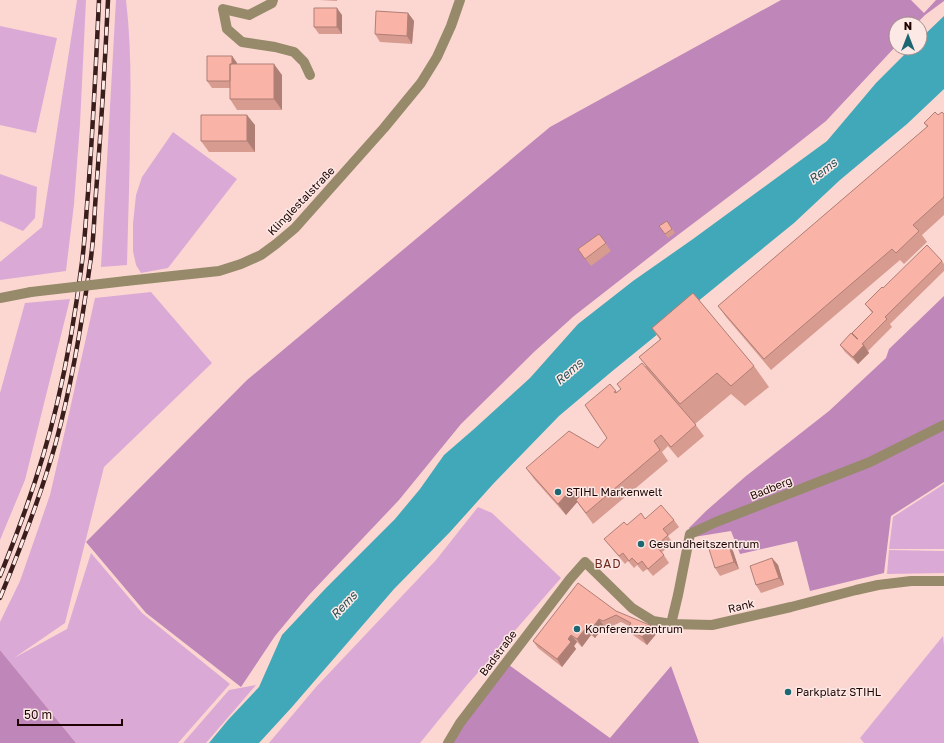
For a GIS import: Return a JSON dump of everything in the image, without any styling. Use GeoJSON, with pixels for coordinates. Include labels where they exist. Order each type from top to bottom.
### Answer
{"type":"FeatureCollection","features":[{"type":"Feature","properties":{"kind":"street"},"geometry":{"type":"LineString","coordinates":[[273,0],[250,15],[223,9],[227,29],[242,42],[275,47],[294,52],[304,62],[310,75]]}},
{"type":"Feature","properties":{"kind":"street","name":"Klinglestalstraße"},"geometry":{"type":"LineString","coordinates":[[0,298],[31,292],[220,271],[261,255],[294,228],[379,134],[421,83],[437,57],[451,26],[460,0]]}},
{"type":"Feature","properties":{"kind":"street","name":"Badberg"},"geometry":{"type":"LineString","coordinates":[[672,624],[690,534],[716,522],[870,462],[944,425]]}},
{"type":"Feature","properties":{"kind":"street","name":"Rank"},"geometry":{"type":"LineString","coordinates":[[570,579],[585,562],[632,608],[653,621],[672,624],[712,625],[878,585],[911,581],[944,581]]}},
{"type":"Feature","properties":{"kind":"street","name":"Badstraße"},"geometry":{"type":"LineString","coordinates":[[448,743],[460,723],[570,579]]}},
{"type":"Feature","properties":{"kind":"shaded area"},"geometry":{"type":"Polygon","coordinates":[[[77,0],[86,0],[80,124],[74,204],[66,271],[0,280],[0,262],[42,227],[77,0]]]}},
{"type":"Feature","properties":{"kind":"shaded area"},"geometry":{"type":"Polygon","coordinates":[[[116,0],[126,0],[130,48],[130,145],[127,265],[101,267],[116,0]]]}},
{"type":"Feature","properties":{"kind":"shaded area"},"geometry":{"type":"Polygon","coordinates":[[[781,0],[911,0],[924,13],[936,0],[944,0],[924,16],[888,16],[888,55],[826,121],[574,316],[534,352],[461,424],[399,500],[309,595],[275,636],[241,687],[146,613],[86,542],[247,380],[550,127],[781,0]]]}},
{"type":"Feature","properties":{"kind":"shaded area"},"geometry":{"type":"Polygon","coordinates":[[[0,26],[57,38],[36,133],[0,125],[0,26]]]}},
{"type":"Feature","properties":{"kind":"shaded area"},"geometry":{"type":"Polygon","coordinates":[[[173,132],[237,179],[168,268],[141,273],[136,265],[133,251],[133,224],[136,195],[142,177],[173,132]]]}},
{"type":"Feature","properties":{"kind":"shaded area"},"geometry":{"type":"Polygon","coordinates":[[[0,174],[37,187],[35,218],[23,231],[0,221],[0,174]]]}},
{"type":"Feature","properties":{"kind":"shaded area"},"geometry":{"type":"Polygon","coordinates":[[[151,292],[212,363],[104,467],[65,623],[14,658],[67,629],[91,553],[142,613],[230,684],[178,743],[76,743],[0,650],[0,622],[20,581],[50,495],[95,298],[151,292]]]}},
{"type":"Feature","properties":{"kind":"shaded area"},"geometry":{"type":"Polygon","coordinates":[[[944,296],[944,482],[891,516],[884,573],[810,591],[797,541],[740,554],[731,531],[694,537],[689,528],[706,511],[746,476],[829,411],[886,358],[889,349],[944,296]]]}},
{"type":"Feature","properties":{"kind":"shaded area"},"geometry":{"type":"Polygon","coordinates":[[[70,299],[25,480],[0,540],[0,393],[25,303],[70,299]]]}},
{"type":"Feature","properties":{"kind":"shaded area"},"geometry":{"type":"Polygon","coordinates":[[[944,484],[944,549],[889,549],[893,517],[944,484]]]}},
{"type":"Feature","properties":{"kind":"shaded area"},"geometry":{"type":"Polygon","coordinates":[[[478,507],[492,513],[561,578],[468,684],[420,743],[269,743],[316,687],[436,560],[478,507]]]}},
{"type":"Feature","properties":{"kind":"shaded area"},"geometry":{"type":"Polygon","coordinates":[[[889,550],[944,551],[944,573],[887,574],[889,550]]]}},
{"type":"Feature","properties":{"kind":"shaded area"},"geometry":{"type":"Polygon","coordinates":[[[943,636],[944,743],[864,743],[860,738],[943,636]]]}},
{"type":"Feature","properties":{"kind":"shaded area"},"geometry":{"type":"Polygon","coordinates":[[[0,650],[9,661],[76,743],[0,743],[0,650]]]}},
{"type":"Feature","properties":{"kind":"shaded area"},"geometry":{"type":"Polygon","coordinates":[[[509,665],[610,738],[671,666],[699,743],[450,743],[509,665]]]}},
{"type":"Feature","properties":{"kind":"shaded area"},"geometry":{"type":"Polygon","coordinates":[[[256,685],[206,743],[183,743],[229,690],[256,685]]]}},
{"type":"Feature","properties":{"kind":"water","name":"Rems"},"geometry":{"type":"Polygon","coordinates":[[[944,16],[944,89],[907,124],[840,180],[794,223],[559,416],[394,589],[259,743],[209,743],[259,687],[282,635],[325,589],[395,519],[420,489],[444,455],[530,378],[578,324],[633,281],[827,141],[876,83],[903,56],[928,56],[928,31],[944,16]]]}},
{"type":"Feature","properties":{"kind":"building"},"geometry":{"type":"Polygon","coordinates":[[[314,8],[337,8],[337,27],[314,27],[314,8]]]}},
{"type":"Feature","properties":{"kind":"building"},"geometry":{"type":"Polygon","coordinates":[[[376,11],[408,13],[407,36],[375,34],[376,11]]]}},
{"type":"Feature","properties":{"kind":"building"},"geometry":{"type":"Polygon","coordinates":[[[207,56],[232,56],[232,64],[230,64],[230,81],[207,81],[207,56]]]}},
{"type":"Feature","properties":{"kind":"building"},"geometry":{"type":"Polygon","coordinates":[[[230,64],[274,64],[274,99],[230,99],[230,64]]]}},
{"type":"Feature","properties":{"kind":"building"},"geometry":{"type":"Polygon","coordinates":[[[935,112],[938,115],[942,112],[944,114],[944,197],[913,225],[919,231],[896,253],[892,249],[764,359],[718,306],[928,126],[924,123],[935,112]]]}},
{"type":"Feature","properties":{"kind":"building"},"geometry":{"type":"Polygon","coordinates":[[[201,115],[247,115],[247,141],[201,141],[201,115]]]}},
{"type":"Feature","properties":{"kind":"building"},"geometry":{"type":"Polygon","coordinates":[[[667,221],[672,229],[665,234],[659,226],[667,221]]]}},
{"type":"Feature","properties":{"kind":"building"},"geometry":{"type":"Polygon","coordinates":[[[599,234],[606,243],[585,259],[578,249],[599,234]]]}},
{"type":"Feature","properties":{"kind":"building"},"geometry":{"type":"Polygon","coordinates":[[[927,245],[942,261],[885,317],[887,319],[862,344],[864,345],[853,357],[840,345],[851,333],[858,339],[852,333],[873,312],[865,304],[927,245]]]}},
{"type":"Feature","properties":{"kind":"building"},"geometry":{"type":"Polygon","coordinates":[[[693,293],[754,366],[731,386],[717,373],[680,404],[639,357],[661,339],[652,328],[693,293]]]}},
{"type":"Feature","properties":{"kind":"building"},"geometry":{"type":"Polygon","coordinates":[[[642,363],[696,425],[671,447],[661,435],[654,441],[660,450],[586,513],[576,500],[582,494],[572,488],[558,504],[526,468],[569,431],[598,448],[607,438],[585,405],[610,384],[616,393],[621,389],[617,384],[642,363]]]}},
{"type":"Feature","properties":{"kind":"building","name":"Gesundheitszentrum"},"geometry":{"type":"Polygon","coordinates":[[[661,505],[674,520],[663,529],[668,535],[656,546],[664,555],[648,569],[642,561],[638,564],[632,558],[629,561],[623,553],[619,556],[604,539],[624,522],[627,525],[641,513],[645,519],[661,505]]]}},
{"type":"Feature","properties":{"kind":"building"},"geometry":{"type":"Polygon","coordinates":[[[728,543],[734,562],[715,568],[709,549],[728,543]]]}},
{"type":"Feature","properties":{"kind":"building"},"geometry":{"type":"Polygon","coordinates":[[[772,558],[779,578],[756,585],[750,566],[772,558]]]}},
{"type":"Feature","properties":{"kind":"building","name":"Konferenzzentrum"},"geometry":{"type":"Polygon","coordinates":[[[578,583],[616,611],[652,626],[642,637],[628,628],[631,623],[616,615],[603,621],[599,619],[590,631],[586,628],[577,639],[571,635],[568,639],[571,642],[557,659],[533,641],[578,583]]]}},
{"type":"Feature","properties":{"kind":"railway"},"geometry":{"type":"LineString","coordinates":[[0,576],[17,534],[39,470],[65,369],[80,280],[85,236],[99,0]]}},
{"type":"Feature","properties":{"kind":"railway"},"geometry":{"type":"LineString","coordinates":[[0,598],[16,560],[44,482],[62,420],[76,353],[92,247],[103,96],[108,0]]}},
{"type":"Feature","properties":{"kind":"place","name":"STIHL Markenwelt"},"geometry":{"type":"Point","coordinates":[558,492]}},
{"type":"Feature","properties":{"kind":"place","name":"Gesundheitszentrum"},"geometry":{"type":"Point","coordinates":[641,544]}},
{"type":"Feature","properties":{"kind":"place","name":"Konferenzzentrum"},"geometry":{"type":"Point","coordinates":[577,629]}},
{"type":"Feature","properties":{"kind":"place","name":"Parkplatz STIHL"},"geometry":{"type":"Point","coordinates":[788,692]}},
{"type":"Feature","properties":{"kind":"district","name":"BAD"},"geometry":{"type":"Point","coordinates":[608,564]}}]}
